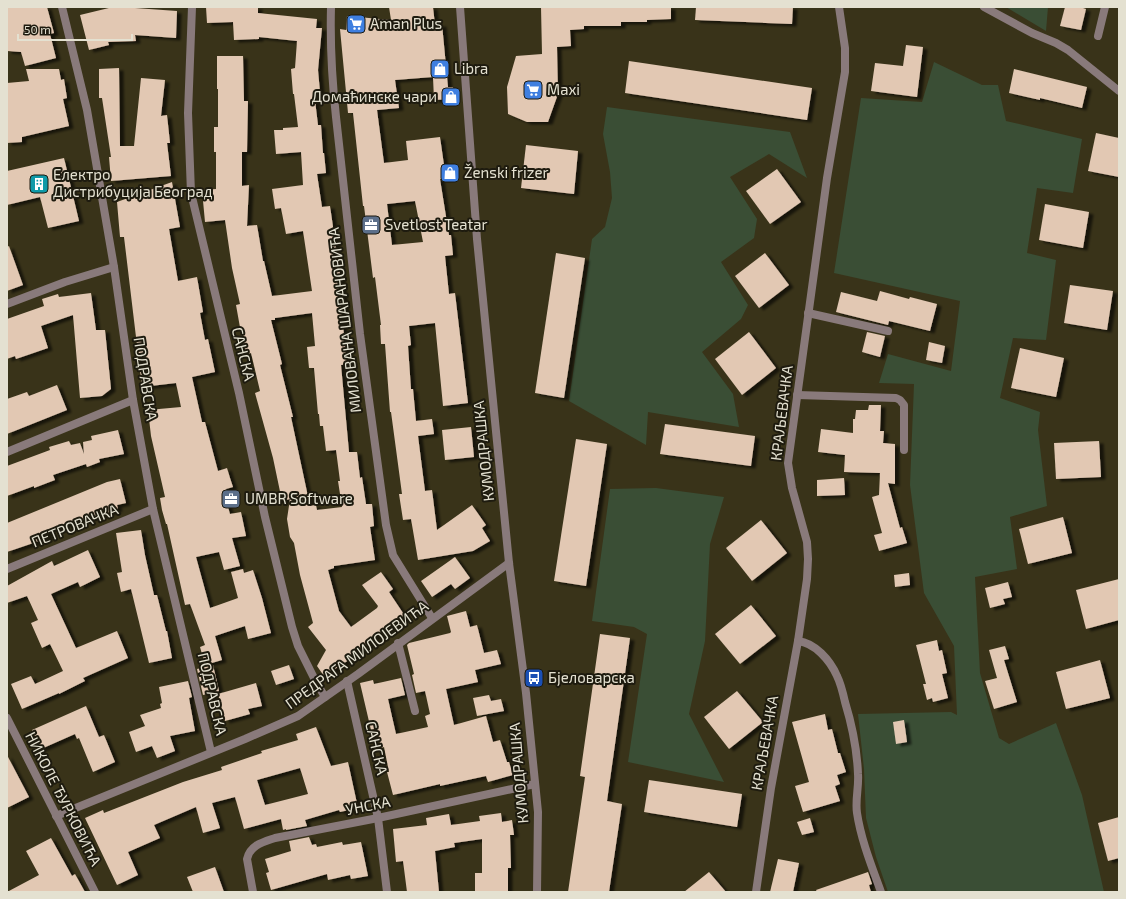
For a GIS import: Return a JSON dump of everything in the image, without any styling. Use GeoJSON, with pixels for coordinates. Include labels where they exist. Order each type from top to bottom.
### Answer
{"type":"FeatureCollection","features":[{"type":"Feature","properties":{"kind":"street","name":"ПОДРАВСКА"},"geometry":{"type":"LineString","coordinates":[[62,7],[87,110],[114,267],[133,400],[153,509],[211,752]]}},
{"type":"Feature","properties":{"kind":"street","name":"САНСКА"},"geometry":{"type":"LineString","coordinates":[[192,7],[188,113],[190,193],[238,392],[265,517],[292,626],[298,646],[325,697]]}},
{"type":"Feature","properties":{"kind":"street","name":"МИЛОВАНА ШАРАНОВИЋА"},"geometry":{"type":"LineString","coordinates":[[331,7],[330,31],[336,117],[360,334],[386,525],[393,555],[432,618]]}},
{"type":"Feature","properties":{"kind":"street","name":"КУМОДРАШКА"},"geometry":{"type":"LineString","coordinates":[[460,7],[477,239],[509,563],[526,693],[538,812],[537,892]]}},
{"type":"Feature","properties":{"kind":"street","name":"КРАЉЕВАЧКА"},"geometry":{"type":"LineString","coordinates":[[756,892],[771,788],[798,641],[807,579],[807,542],[803,523],[792,488],[788,463],[827,178],[845,72],[845,48],[839,7]]}},
{"type":"Feature","properties":{"kind":"street"},"geometry":{"type":"LineString","coordinates":[[984,7],[1032,33],[1056,43],[1068,50],[1119,90]]}},
{"type":"Feature","properties":{"kind":"street"},"geometry":{"type":"LineString","coordinates":[[1098,36],[1105,7]]}},
{"type":"Feature","properties":{"kind":"street"},"geometry":{"type":"LineString","coordinates":[[7,304],[64,282],[114,267]]}},
{"type":"Feature","properties":{"kind":"street"},"geometry":{"type":"LineString","coordinates":[[808,313],[888,331]]}},
{"type":"Feature","properties":{"kind":"street"},"geometry":{"type":"LineString","coordinates":[[797,395],[896,398],[900,400],[904,405],[904,450]]}},
{"type":"Feature","properties":{"kind":"street"},"geometry":{"type":"LineString","coordinates":[[7,452],[133,400]]}},
{"type":"Feature","properties":{"kind":"street","name":"ПЕТРОВАЧКА"},"geometry":{"type":"LineString","coordinates":[[7,569],[153,509]]}},
{"type":"Feature","properties":{"kind":"street","name":"ПРЕДРАГА МИЛОЈЕВИЋА"},"geometry":{"type":"LineString","coordinates":[[56,816],[298,716],[509,563]]}},
{"type":"Feature","properties":{"kind":"street"},"geometry":{"type":"LineString","coordinates":[[798,641],[806,642],[818,650],[837,676],[852,728],[856,752],[858,774],[856,806],[868,855],[881,892]]}},
{"type":"Feature","properties":{"kind":"street"},"geometry":{"type":"LineString","coordinates":[[398,643],[415,711]]}},
{"type":"Feature","properties":{"kind":"street","name":"САНСКА"},"geometry":{"type":"LineString","coordinates":[[347,681],[378,818],[387,892]]}},
{"type":"Feature","properties":{"kind":"street","name":"НИКОЛЕ ЂУРКОВИЋА"},"geometry":{"type":"LineString","coordinates":[[7,718],[95,892]]}},
{"type":"Feature","properties":{"kind":"street","name":"УНСКА"},"geometry":{"type":"LineString","coordinates":[[253,892],[247,859],[248,854],[260,842],[535,784]]}},
{"type":"Feature","properties":{"kind":"green space"},"geometry":{"type":"Polygon","coordinates":[[[1006,7],[1048,7],[1046,31],[1006,7]]]}},
{"type":"Feature","properties":{"kind":"green space"},"geometry":{"type":"Polygon","coordinates":[[[934,62],[982,85],[998,85],[1006,121],[1082,139],[1073,193],[1037,188],[1027,253],[1056,260],[1046,340],[1013,338],[1000,398],[1040,412],[1038,430],[1047,506],[1010,517],[1017,569],[975,577],[980,673],[999,738],[1009,744],[1056,723],[1082,795],[1104,892],[888,892],[876,857],[866,818],[864,769],[858,714],[951,712],[957,715],[954,646],[924,593],[910,485],[914,384],[879,383],[888,354],[951,371],[960,301],[834,273],[861,98],[922,102],[934,62]]]}},
{"type":"Feature","properties":{"kind":"green space"},"geometry":{"type":"Polygon","coordinates":[[[607,107],[790,132],[807,178],[769,154],[730,177],[757,219],[754,238],[721,262],[748,305],[741,319],[702,352],[733,394],[739,427],[648,412],[646,445],[569,401],[592,239],[605,227],[612,198],[610,172],[603,134],[607,107]]]}},
{"type":"Feature","properties":{"kind":"green space"},"geometry":{"type":"Polygon","coordinates":[[[656,488],[724,497],[710,544],[705,641],[689,714],[724,782],[628,762],[647,634],[634,627],[592,621],[610,489],[656,488]]]}},
{"type":"Feature","properties":{"kind":"building"},"geometry":{"type":"Polygon","coordinates":[[[7,7],[47,7],[54,33],[50,34],[56,58],[25,66],[21,52],[7,51],[7,7]]]}},
{"type":"Feature","properties":{"kind":"building"},"geometry":{"type":"Polygon","coordinates":[[[113,7],[135,7],[177,11],[176,38],[135,35],[136,41],[108,42],[109,45],[89,50],[80,15],[113,7]]]}},
{"type":"Feature","properties":{"kind":"building"},"geometry":{"type":"Polygon","coordinates":[[[206,7],[258,7],[258,13],[317,19],[316,28],[322,28],[318,70],[320,92],[314,92],[318,125],[321,125],[326,173],[317,174],[322,207],[330,206],[345,309],[341,309],[345,343],[348,343],[349,364],[341,365],[349,452],[357,452],[360,478],[362,477],[366,504],[372,504],[374,526],[370,527],[375,560],[334,566],[334,568],[328,570],[339,611],[351,627],[377,608],[378,606],[362,585],[381,572],[393,589],[389,592],[405,616],[368,642],[369,644],[351,657],[352,658],[324,676],[317,666],[326,650],[308,627],[313,623],[300,575],[294,543],[290,537],[287,519],[290,499],[282,501],[273,458],[255,393],[260,391],[251,353],[246,354],[241,333],[236,305],[240,304],[232,268],[225,220],[205,222],[202,190],[216,189],[214,127],[218,127],[217,56],[243,56],[244,101],[248,101],[247,152],[242,152],[242,186],[249,185],[247,226],[257,225],[263,261],[272,296],[312,291],[303,231],[286,234],[281,208],[275,209],[272,189],[303,185],[301,152],[276,154],[274,130],[298,127],[291,69],[295,68],[297,41],[259,37],[259,39],[234,40],[233,22],[207,23],[206,7]],[[312,313],[275,318],[275,320],[271,320],[282,364],[280,365],[293,417],[291,417],[310,506],[316,505],[317,510],[342,507],[338,481],[340,481],[336,450],[326,451],[323,426],[320,426],[318,414],[314,368],[309,368],[307,347],[315,346],[312,313]]]}},
{"type":"Feature","properties":{"kind":"building"},"geometry":{"type":"Polygon","coordinates":[[[389,7],[433,7],[435,25],[442,24],[448,87],[453,87],[454,99],[434,100],[433,77],[395,80],[399,108],[377,110],[384,163],[408,160],[406,141],[440,137],[446,179],[440,179],[449,235],[451,235],[453,255],[445,256],[449,294],[455,293],[468,403],[443,406],[435,323],[409,326],[411,345],[408,346],[411,389],[413,389],[416,421],[432,419],[434,434],[418,436],[425,491],[432,490],[437,530],[472,505],[486,525],[482,528],[490,541],[473,551],[418,560],[411,519],[403,520],[399,494],[402,494],[390,412],[385,344],[381,344],[381,325],[375,277],[373,278],[363,206],[353,113],[348,113],[340,29],[346,30],[347,16],[391,20],[389,7]],[[415,201],[387,204],[392,245],[423,242],[415,201]]]}},
{"type":"Feature","properties":{"kind":"building"},"geometry":{"type":"Polygon","coordinates":[[[541,7],[671,7],[671,19],[647,20],[647,22],[621,22],[621,26],[584,26],[584,29],[570,30],[571,46],[557,47],[558,94],[548,122],[527,122],[508,114],[507,87],[516,56],[542,54],[541,7]]]}},
{"type":"Feature","properties":{"kind":"building"},"geometry":{"type":"Polygon","coordinates":[[[696,7],[793,7],[792,24],[695,20],[696,7]]]}},
{"type":"Feature","properties":{"kind":"building"},"geometry":{"type":"Polygon","coordinates":[[[1065,7],[1080,7],[1086,9],[1081,30],[1060,26],[1065,7]]]}},
{"type":"Feature","properties":{"kind":"building"},"geometry":{"type":"Polygon","coordinates":[[[906,45],[923,47],[917,97],[871,91],[875,63],[903,66],[906,45]]]}},
{"type":"Feature","properties":{"kind":"building"},"geometry":{"type":"Polygon","coordinates":[[[629,61],[812,88],[807,120],[625,93],[629,61]]]}},
{"type":"Feature","properties":{"kind":"building"},"geometry":{"type":"Polygon","coordinates":[[[119,68],[120,146],[134,146],[141,78],[165,80],[161,116],[167,115],[170,143],[167,143],[171,176],[111,181],[109,157],[111,157],[102,98],[99,98],[99,69],[119,68]]]}},
{"type":"Feature","properties":{"kind":"building"},"geometry":{"type":"Polygon","coordinates":[[[26,69],[59,69],[61,80],[64,79],[67,98],[63,99],[69,126],[22,137],[22,142],[7,143],[7,83],[29,81],[26,69]]]}},
{"type":"Feature","properties":{"kind":"building"},"geometry":{"type":"Polygon","coordinates":[[[1014,69],[1087,87],[1082,108],[1040,98],[1040,100],[1009,93],[1014,69]]]}},
{"type":"Feature","properties":{"kind":"building"},"geometry":{"type":"Polygon","coordinates":[[[1096,133],[1119,138],[1119,177],[1088,171],[1096,133]]]}},
{"type":"Feature","properties":{"kind":"building"},"geometry":{"type":"Polygon","coordinates":[[[526,145],[578,151],[574,194],[521,188],[526,145]]]}},
{"type":"Feature","properties":{"kind":"building","name":"Електро Дистрибуција Београд"},"geometry":{"type":"Polygon","coordinates":[[[64,158],[79,221],[48,228],[40,197],[7,205],[7,171],[64,158]]]}},
{"type":"Feature","properties":{"kind":"building"},"geometry":{"type":"Polygon","coordinates":[[[777,169],[801,202],[770,224],[746,191],[777,169]]]}},
{"type":"Feature","properties":{"kind":"building"},"geometry":{"type":"Polygon","coordinates":[[[172,182],[180,227],[169,229],[178,281],[197,277],[203,312],[200,313],[205,340],[208,339],[215,372],[192,377],[202,422],[205,422],[218,471],[227,468],[233,487],[226,489],[227,492],[224,493],[230,514],[241,512],[246,536],[232,538],[240,566],[224,570],[219,552],[196,557],[210,608],[238,598],[231,572],[243,569],[244,573],[253,570],[271,633],[248,639],[245,626],[215,636],[222,660],[205,665],[200,647],[205,645],[190,604],[185,605],[167,524],[162,510],[160,498],[165,497],[151,436],[148,410],[181,407],[176,383],[142,387],[124,237],[120,237],[117,202],[172,182]]]}},
{"type":"Feature","properties":{"kind":"building"},"geometry":{"type":"Polygon","coordinates":[[[1045,204],[1089,212],[1083,248],[1039,240],[1045,204]]]}},
{"type":"Feature","properties":{"kind":"building"},"geometry":{"type":"Polygon","coordinates":[[[9,246],[23,285],[7,291],[7,247],[9,246]]]}},
{"type":"Feature","properties":{"kind":"building"},"geometry":{"type":"Polygon","coordinates":[[[556,253],[585,258],[564,398],[535,393],[556,253]]]}},
{"type":"Feature","properties":{"kind":"building"},"geometry":{"type":"Polygon","coordinates":[[[765,253],[789,285],[759,308],[735,276],[765,253]]]}},
{"type":"Feature","properties":{"kind":"building"},"geometry":{"type":"Polygon","coordinates":[[[1070,285],[1113,291],[1107,330],[1064,323],[1070,285]]]}},
{"type":"Feature","properties":{"kind":"building"},"geometry":{"type":"Polygon","coordinates":[[[880,291],[909,299],[910,297],[937,304],[930,331],[889,321],[888,325],[836,312],[841,292],[877,301],[880,291]]]}},
{"type":"Feature","properties":{"kind":"building"},"geometry":{"type":"Polygon","coordinates":[[[91,293],[96,330],[105,330],[111,389],[102,396],[80,398],[73,315],[41,326],[48,348],[16,359],[15,356],[7,359],[7,319],[44,306],[42,299],[58,294],[59,297],[91,293]]]}},
{"type":"Feature","properties":{"kind":"building"},"geometry":{"type":"Polygon","coordinates":[[[749,332],[776,368],[742,395],[715,359],[749,332]]]}},
{"type":"Feature","properties":{"kind":"building"},"geometry":{"type":"Polygon","coordinates":[[[867,332],[885,336],[880,357],[862,352],[867,332]]]}},
{"type":"Feature","properties":{"kind":"building"},"geometry":{"type":"Polygon","coordinates":[[[929,342],[945,346],[942,363],[926,360],[929,342]]]}},
{"type":"Feature","properties":{"kind":"building"},"geometry":{"type":"Polygon","coordinates":[[[1020,348],[1064,358],[1056,397],[1011,388],[1020,348]]]}},
{"type":"Feature","properties":{"kind":"building"},"geometry":{"type":"Polygon","coordinates":[[[57,385],[67,410],[7,434],[7,399],[27,392],[29,396],[57,385]]]}},
{"type":"Feature","properties":{"kind":"building"},"geometry":{"type":"Polygon","coordinates":[[[869,405],[881,405],[880,431],[884,431],[883,443],[895,444],[895,484],[888,483],[900,528],[902,527],[907,543],[879,551],[874,535],[882,533],[872,497],[879,495],[880,473],[844,472],[845,455],[818,452],[821,429],[853,433],[853,419],[855,419],[856,410],[868,410],[869,405]]]}},
{"type":"Feature","properties":{"kind":"building"},"geometry":{"type":"Polygon","coordinates":[[[665,424],[755,436],[751,466],[660,454],[665,424]]]}},
{"type":"Feature","properties":{"kind":"building"},"geometry":{"type":"Polygon","coordinates":[[[471,427],[474,457],[445,460],[442,430],[471,427]]]}},
{"type":"Feature","properties":{"kind":"building"},"geometry":{"type":"Polygon","coordinates":[[[118,430],[124,454],[99,459],[100,462],[87,467],[86,464],[53,475],[55,480],[7,496],[7,466],[50,450],[49,447],[69,441],[71,445],[80,443],[84,454],[83,442],[92,440],[91,436],[118,430]]]}},
{"type":"Feature","properties":{"kind":"building"},"geometry":{"type":"Polygon","coordinates":[[[576,439],[607,444],[586,586],[554,581],[576,439]]]}},
{"type":"Feature","properties":{"kind":"building"},"geometry":{"type":"Polygon","coordinates":[[[1099,441],[1101,477],[1056,479],[1054,443],[1099,441]]]}},
{"type":"Feature","properties":{"kind":"building"},"geometry":{"type":"Polygon","coordinates":[[[844,478],[845,495],[817,496],[817,480],[844,478]]]}},
{"type":"Feature","properties":{"kind":"building"},"geometry":{"type":"Polygon","coordinates":[[[120,479],[126,503],[117,505],[118,509],[106,514],[46,530],[48,538],[7,552],[7,523],[107,482],[120,479]]]}},
{"type":"Feature","properties":{"kind":"building"},"geometry":{"type":"Polygon","coordinates":[[[1063,517],[1072,553],[1028,564],[1019,529],[1063,517]]]}},
{"type":"Feature","properties":{"kind":"building"},"geometry":{"type":"Polygon","coordinates":[[[761,520],[787,553],[752,581],[726,548],[761,520]]]}},
{"type":"Feature","properties":{"kind":"building"},"geometry":{"type":"Polygon","coordinates":[[[141,530],[154,595],[157,595],[167,631],[172,658],[149,663],[131,589],[121,592],[117,573],[122,572],[116,533],[141,530]]]}},
{"type":"Feature","properties":{"kind":"building"},"geometry":{"type":"Polygon","coordinates":[[[88,550],[100,577],[80,587],[78,582],[51,594],[76,648],[117,631],[128,658],[83,678],[85,681],[59,694],[22,709],[11,684],[31,676],[35,684],[63,671],[50,644],[42,648],[31,623],[38,620],[27,596],[7,603],[7,586],[52,561],[54,566],[88,550]]]}},
{"type":"Feature","properties":{"kind":"building"},"geometry":{"type":"Polygon","coordinates":[[[455,557],[470,578],[455,589],[451,584],[432,597],[421,581],[455,557]]]}},
{"type":"Feature","properties":{"kind":"building"},"geometry":{"type":"Polygon","coordinates":[[[909,573],[910,585],[895,587],[894,575],[909,573]]]}},
{"type":"Feature","properties":{"kind":"building"},"geometry":{"type":"Polygon","coordinates":[[[1119,579],[1119,620],[1086,629],[1076,590],[1119,579]]]}},
{"type":"Feature","properties":{"kind":"building"},"geometry":{"type":"Polygon","coordinates":[[[1008,582],[1012,597],[1003,599],[1005,604],[990,608],[985,588],[1008,582]]]}},
{"type":"Feature","properties":{"kind":"building"},"geometry":{"type":"Polygon","coordinates":[[[751,605],[776,636],[740,664],[715,634],[751,605]]]}},
{"type":"Feature","properties":{"kind":"building"},"geometry":{"type":"Polygon","coordinates":[[[466,611],[470,627],[477,625],[484,653],[497,650],[501,664],[475,670],[478,682],[446,689],[454,725],[486,716],[493,742],[500,740],[513,775],[488,782],[486,776],[440,786],[440,784],[393,795],[387,772],[389,772],[384,747],[381,748],[377,728],[371,730],[360,683],[373,680],[374,684],[401,678],[405,695],[388,699],[396,734],[428,727],[425,716],[430,714],[425,691],[416,693],[412,675],[414,674],[407,645],[409,643],[450,633],[447,616],[466,611]]]}},
{"type":"Feature","properties":{"kind":"building"},"geometry":{"type":"Polygon","coordinates":[[[600,634],[630,638],[607,801],[622,804],[609,892],[568,892],[585,777],[580,776],[600,634]]]}},
{"type":"Feature","properties":{"kind":"building"},"geometry":{"type":"Polygon","coordinates":[[[937,640],[939,651],[942,650],[947,673],[942,674],[948,698],[933,702],[932,698],[927,700],[923,684],[926,684],[916,645],[937,640]]]}},
{"type":"Feature","properties":{"kind":"building"},"geometry":{"type":"Polygon","coordinates":[[[1005,646],[1009,659],[1004,660],[1017,702],[994,709],[985,681],[997,678],[989,650],[1005,646]]]}},
{"type":"Feature","properties":{"kind":"building"},"geometry":{"type":"Polygon","coordinates":[[[1100,660],[1110,698],[1066,709],[1056,672],[1100,660]]]}},
{"type":"Feature","properties":{"kind":"building"},"geometry":{"type":"Polygon","coordinates":[[[213,665],[219,691],[203,695],[197,669],[213,665]]]}},
{"type":"Feature","properties":{"kind":"building"},"geometry":{"type":"Polygon","coordinates":[[[289,665],[294,679],[276,685],[271,671],[289,665]]]}},
{"type":"Feature","properties":{"kind":"building"},"geometry":{"type":"Polygon","coordinates":[[[188,681],[192,697],[189,698],[195,731],[170,736],[175,751],[157,758],[152,746],[136,752],[129,732],[145,726],[140,715],[161,708],[160,704],[162,703],[159,687],[188,681]]]}},
{"type":"Feature","properties":{"kind":"building"},"geometry":{"type":"Polygon","coordinates":[[[256,683],[262,706],[248,709],[250,714],[225,721],[218,694],[256,683]]]}},
{"type":"Feature","properties":{"kind":"building"},"geometry":{"type":"Polygon","coordinates":[[[737,691],[763,722],[729,749],[704,717],[737,691]]]}},
{"type":"Feature","properties":{"kind":"building"},"geometry":{"type":"Polygon","coordinates":[[[489,695],[491,701],[501,699],[504,711],[477,716],[473,698],[489,695]]]}},
{"type":"Feature","properties":{"kind":"building"},"geometry":{"type":"Polygon","coordinates":[[[86,706],[99,737],[104,735],[115,762],[93,772],[79,738],[77,739],[75,734],[41,749],[32,730],[86,706]]]}},
{"type":"Feature","properties":{"kind":"building"},"geometry":{"type":"Polygon","coordinates":[[[825,714],[828,730],[832,729],[838,753],[840,753],[846,772],[837,775],[840,784],[835,786],[840,801],[803,812],[795,786],[809,782],[792,722],[825,714]]]}},
{"type":"Feature","properties":{"kind":"building"},"geometry":{"type":"Polygon","coordinates":[[[904,720],[907,742],[896,744],[893,722],[904,720]]]}},
{"type":"Feature","properties":{"kind":"building"},"geometry":{"type":"Polygon","coordinates":[[[316,727],[331,766],[348,762],[358,808],[340,812],[339,810],[305,820],[307,826],[286,830],[283,830],[281,819],[244,829],[235,797],[212,803],[220,828],[203,833],[196,807],[154,825],[160,838],[128,852],[138,875],[117,885],[85,818],[103,810],[104,813],[183,782],[222,770],[221,767],[262,753],[261,751],[298,740],[296,734],[316,727]],[[300,768],[257,780],[265,805],[308,794],[300,768]]]}},
{"type":"Feature","properties":{"kind":"building"},"geometry":{"type":"Polygon","coordinates":[[[7,755],[29,797],[7,808],[7,755]]]}},
{"type":"Feature","properties":{"kind":"building"},"geometry":{"type":"Polygon","coordinates":[[[649,780],[742,794],[737,827],[644,812],[649,780]]]}},
{"type":"Feature","properties":{"kind":"building"},"geometry":{"type":"Polygon","coordinates":[[[501,813],[502,822],[512,820],[514,835],[510,835],[511,868],[508,868],[508,892],[475,892],[475,873],[482,873],[482,839],[454,843],[455,847],[435,851],[439,892],[407,892],[403,861],[396,862],[393,829],[427,825],[426,818],[449,814],[451,825],[480,821],[479,816],[501,813]]]}},
{"type":"Feature","properties":{"kind":"building"},"geometry":{"type":"Polygon","coordinates":[[[1119,817],[1119,858],[1108,861],[1098,823],[1119,817]]]}},
{"type":"Feature","properties":{"kind":"building"},"geometry":{"type":"Polygon","coordinates":[[[810,818],[814,832],[802,835],[797,822],[810,818]]]}},
{"type":"Feature","properties":{"kind":"building"},"geometry":{"type":"Polygon","coordinates":[[[309,837],[312,845],[316,844],[317,847],[342,842],[343,845],[361,842],[368,876],[351,879],[350,875],[328,880],[327,874],[271,890],[266,873],[269,872],[265,859],[291,851],[289,841],[309,837]]]}},
{"type":"Feature","properties":{"kind":"building"},"geometry":{"type":"Polygon","coordinates":[[[51,838],[72,876],[75,874],[85,892],[7,892],[39,875],[26,851],[51,838]]]}},
{"type":"Feature","properties":{"kind":"building"},"geometry":{"type":"Polygon","coordinates":[[[778,859],[799,863],[793,892],[770,892],[778,859]]]}},
{"type":"Feature","properties":{"kind":"building"},"geometry":{"type":"Polygon","coordinates":[[[215,867],[224,892],[193,892],[187,877],[215,867]]]}},
{"type":"Feature","properties":{"kind":"building"},"geometry":{"type":"Polygon","coordinates":[[[709,872],[726,892],[684,892],[709,872]]]}},
{"type":"Feature","properties":{"kind":"building"},"geometry":{"type":"Polygon","coordinates":[[[868,872],[872,884],[869,885],[871,892],[817,892],[816,890],[868,872]]]}},
{"type":"Feature","properties":{"kind":"place","name":"Aman Plus"},"geometry":{"type":"Point","coordinates":[356,24]}},
{"type":"Feature","properties":{"kind":"place","name":"Libra"},"geometry":{"type":"Point","coordinates":[440,69]}},
{"type":"Feature","properties":{"kind":"place","name":"Maxi"},"geometry":{"type":"Point","coordinates":[533,90]}},
{"type":"Feature","properties":{"kind":"place","name":"Домаћинске чари"},"geometry":{"type":"Point","coordinates":[451,97]}},
{"type":"Feature","properties":{"kind":"place","name":"Ženski frizer"},"geometry":{"type":"Point","coordinates":[450,173]}},
{"type":"Feature","properties":{"kind":"place","name":"Електро Дистрибуција Београд"},"geometry":{"type":"Point","coordinates":[39,184]}},
{"type":"Feature","properties":{"kind":"place","name":"Svetlost Teatar"},"geometry":{"type":"Point","coordinates":[371,225]}},
{"type":"Feature","properties":{"kind":"place","name":"UMBR Software"},"geometry":{"type":"Point","coordinates":[231,499]}},
{"type":"Feature","properties":{"kind":"place","name":"Бјеловарска"},"geometry":{"type":"Point","coordinates":[534,678]}}]}
